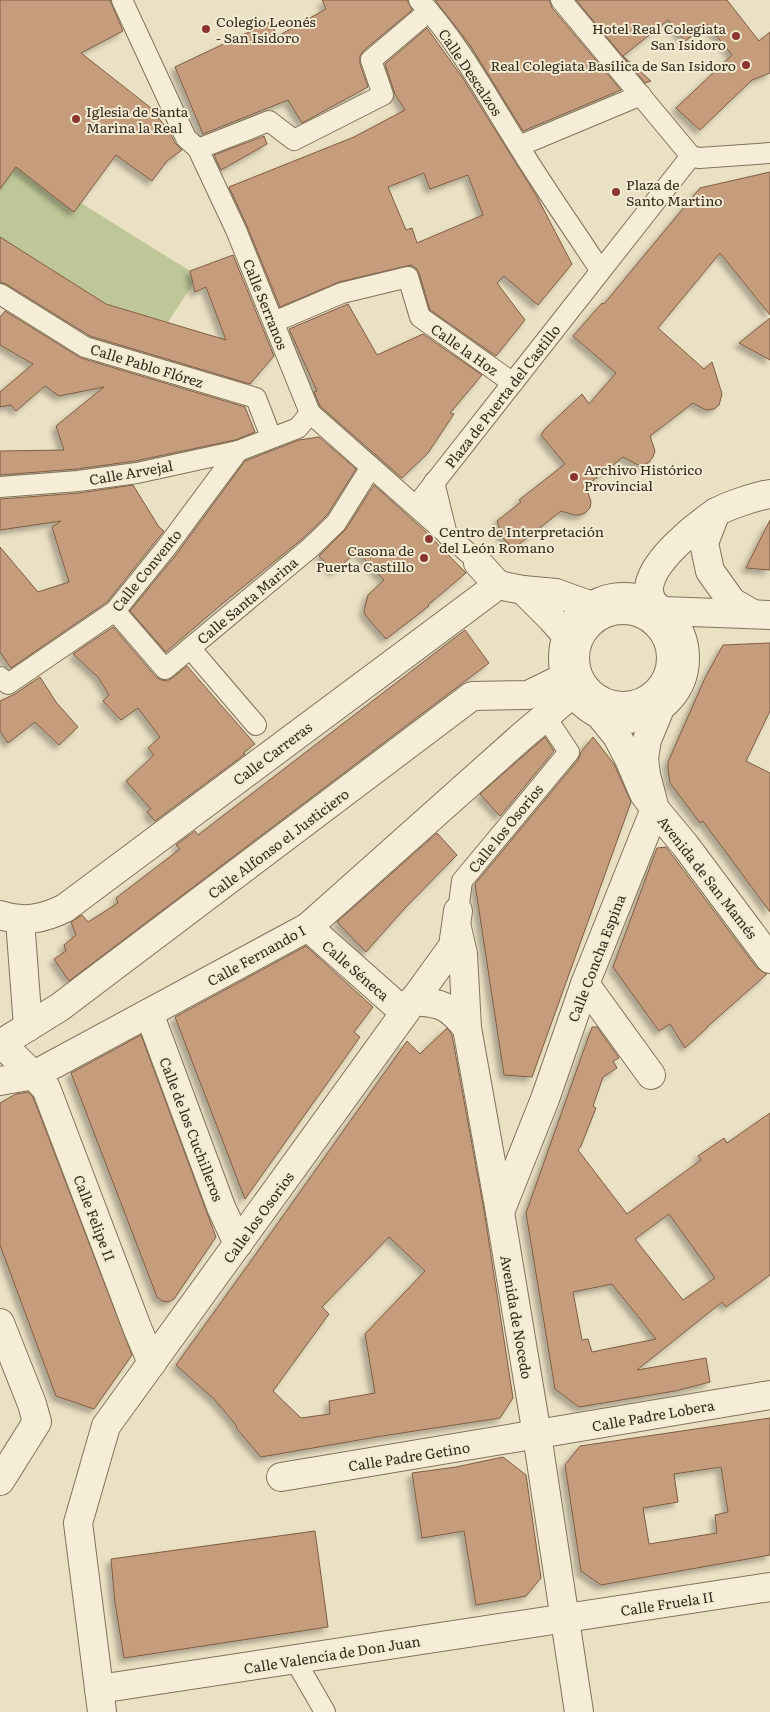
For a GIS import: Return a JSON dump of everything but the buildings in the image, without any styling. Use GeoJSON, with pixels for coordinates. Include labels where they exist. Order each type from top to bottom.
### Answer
{"type":"FeatureCollection","features":[{"type":"Feature","properties":{"kind":"street","name":"Calle Serranos"},"geometry":{"type":"LineString","coordinates":[[122,0],[186,138],[198,149],[236,230],[310,413],[448,534],[476,561],[551,618],[567,636]]}},
{"type":"Feature","properties":{"kind":"street"},"geometry":{"type":"LineString","coordinates":[[561,0],[619,71],[695,157]]}},
{"type":"Feature","properties":{"kind":"street"},"geometry":{"type":"LineString","coordinates":[[198,149],[269,121],[294,140],[383,95],[371,60],[424,6]]}},
{"type":"Feature","properties":{"kind":"street","name":"Calle Descalzos"},"geometry":{"type":"LineString","coordinates":[[424,6],[477,77],[519,146]]}},
{"type":"Feature","properties":{"kind":"street"},"geometry":{"type":"LineString","coordinates":[[641,95],[519,146],[595,278],[695,157],[770,153]]}},
{"type":"Feature","properties":{"kind":"street","name":"Calle la Hoz"},"geometry":{"type":"LineString","coordinates":[[274,322],[342,293],[408,277],[420,317],[513,383]]}},
{"type":"Feature","properties":{"kind":"street","name":"Plaza de Puerta del Castillo"},"geometry":{"type":"LineString","coordinates":[[416,506],[595,278]]}},
{"type":"Feature","properties":{"kind":"street","name":"Calle Pablo Flórez"},"geometry":{"type":"LineString","coordinates":[[0,294],[85,347],[256,398],[265,439]]}},
{"type":"Feature","properties":{"kind":"street","name":"Calle Arvejal"},"geometry":{"type":"LineString","coordinates":[[0,487],[78,481],[138,473],[238,451],[265,439],[298,428],[310,413]]}},
{"type":"Feature","properties":{"kind":"street","name":"Calle Convento"},"geometry":{"type":"LineString","coordinates":[[4,681],[115,611],[166,548],[238,451]]}},
{"type":"Feature","properties":{"kind":"street","name":"Calle Santa Marina"},"geometry":{"type":"LineString","coordinates":[[115,611],[165,669],[310,548],[336,523],[371,467]]}},
{"type":"Feature","properties":{"kind":"street"},"geometry":{"type":"LineString","coordinates":[[434,482],[448,534]]}},
{"type":"Feature","properties":{"kind":"street"},"geometry":{"type":"LineString","coordinates":[[762,615],[658,615],[649,622],[627,613],[614,614],[603,618],[593,625],[582,640],[578,658],[580,672],[586,684],[596,694],[621,703],[634,701],[646,696],[656,688],[663,678],[667,666],[667,654],[658,615],[648,589],[652,574],[688,534],[716,512],[770,494]]}},
{"type":"Feature","properties":{"kind":"street"},"geometry":{"type":"LineString","coordinates":[[716,512],[704,543],[710,571],[732,602],[762,615]]}},
{"type":"Feature","properties":{"kind":"street"},"geometry":{"type":"LineString","coordinates":[[511,588],[556,593],[592,606]]}},
{"type":"Feature","properties":{"kind":"street","name":"Calle Carreras"},"geometry":{"type":"LineString","coordinates":[[10,917],[34,919],[48,916],[73,903],[289,740],[511,588]]}},
{"type":"Feature","properties":{"kind":"street"},"geometry":{"type":"LineString","coordinates":[[615,596],[634,597],[658,615],[674,622],[681,636],[685,651],[685,666],[680,682],[672,695],[661,706],[647,714],[631,719],[615,719],[587,708],[569,685],[564,645],[574,621],[581,613],[598,602],[615,596]]}},
{"type":"Feature","properties":{"kind":"street"},"geometry":{"type":"LineString","coordinates":[[685,651],[698,633],[722,618],[762,615]]}},
{"type":"Feature","properties":{"kind":"street"},"geometry":{"type":"LineString","coordinates":[[190,648],[256,726]]}},
{"type":"Feature","properties":{"kind":"street","name":"Calle Fernando I"},"geometry":{"type":"LineString","coordinates":[[0,1081],[34,1075],[308,927],[545,716],[569,685]]}},
{"type":"Feature","properties":{"kind":"street","name":"Calle Alfonso el Justiciero"},"geometry":{"type":"LineString","coordinates":[[1,1042],[60,1007],[472,696],[528,695],[569,685]]}},
{"type":"Feature","properties":{"kind":"street","name":"Avenida de San Mamés"},"geometry":{"type":"LineString","coordinates":[[661,706],[647,740],[644,758],[646,775],[655,809],[686,845],[770,959]]}},
{"type":"Feature","properties":{"kind":"street"},"geometry":{"type":"LineString","coordinates":[[599,714],[617,736],[644,794],[655,809]]}},
{"type":"Feature","properties":{"kind":"street","name":"Calle los Osorios"},"geometry":{"type":"LineString","coordinates":[[100,1701],[78,1522],[106,1426],[452,946],[462,881],[569,752],[545,716]]}},
{"type":"Feature","properties":{"kind":"street","name":"Calle Concha Espina"},"geometry":{"type":"LineString","coordinates":[[500,1212],[545,1098],[585,984],[655,809]]}},
{"type":"Feature","properties":{"kind":"street"},"geometry":{"type":"LineString","coordinates":[[10,917],[28,1027]]}},
{"type":"Feature","properties":{"kind":"street","name":"Avenida de Nocedo"},"geometry":{"type":"LineString","coordinates":[[457,917],[463,954],[467,1028],[537,1435],[579,1712]]}},
{"type":"Feature","properties":{"kind":"street","name":"Calle Séneca"},"geometry":{"type":"LineString","coordinates":[[308,927],[408,1007]]}},
{"type":"Feature","properties":{"kind":"street"},"geometry":{"type":"LineString","coordinates":[[585,984],[651,1075]]}},
{"type":"Feature","properties":{"kind":"street"},"geometry":{"type":"LineString","coordinates":[[408,1007],[428,1002],[452,1011],[467,1028]]}},
{"type":"Feature","properties":{"kind":"street","name":"Calle de los Cuchilleros"},"geometry":{"type":"LineString","coordinates":[[149,1013],[221,1207],[238,1244]]}},
{"type":"Feature","properties":{"kind":"street","name":"Calle Felipe II"},"geometry":{"type":"LineString","coordinates":[[1,1042],[46,1088],[152,1363]]}},
{"type":"Feature","properties":{"kind":"street"},"geometry":{"type":"LineString","coordinates":[[0,1323],[32,1404],[37,1422],[0,1481]]}},
{"type":"Feature","properties":{"kind":"street","name":"Calle Padre Lobera"},"geometry":{"type":"LineString","coordinates":[[537,1435],[770,1395]]}},
{"type":"Feature","properties":{"kind":"street","name":"Calle Padre Getino"},"geometry":{"type":"LineString","coordinates":[[281,1477],[537,1435]]}},
{"type":"Feature","properties":{"kind":"street","name":"Calle Fruela II"},"geometry":{"type":"LineString","coordinates":[[565,1618],[770,1587]]}},
{"type":"Feature","properties":{"kind":"street","name":"Calle Valencia de Don Juan"},"geometry":{"type":"LineString","coordinates":[[100,1701],[295,1660],[565,1618]]}},
{"type":"Feature","properties":{"kind":"street"},"geometry":{"type":"LineString","coordinates":[[295,1660],[325,1712]]}},
{"type":"Feature","properties":{"kind":"green space"},"geometry":{"type":"Polygon","coordinates":[[[16,167],[74,211],[81,203],[190,271],[193,284],[168,322],[106,304],[0,237],[0,189],[16,167]]]}},
{"type":"Feature","properties":{"kind":"place","name":"Colegio Leonés - San Isidoro"},"geometry":{"type":"Point","coordinates":[206,29]}},
{"type":"Feature","properties":{"kind":"place","name":"Hotel Real Colegiata San Isidoro"},"geometry":{"type":"Point","coordinates":[736,36]}},
{"type":"Feature","properties":{"kind":"place","name":"Real Colegiata Basílica de San Isidoro"},"geometry":{"type":"Point","coordinates":[746,65]}},
{"type":"Feature","properties":{"kind":"place","name":"Iglesia de Santa Marina la Real"},"geometry":{"type":"Point","coordinates":[76,119]}},
{"type":"Feature","properties":{"kind":"place","name":"Plaza de Santo Martino"},"geometry":{"type":"Point","coordinates":[616,192]}},
{"type":"Feature","properties":{"kind":"place","name":"Archivo Histórico Provincial"},"geometry":{"type":"Point","coordinates":[574,477]}},
{"type":"Feature","properties":{"kind":"place","name":"Centro de Interpretación del León Romano"},"geometry":{"type":"Point","coordinates":[429,539]}},
{"type":"Feature","properties":{"kind":"place","name":"Casona de Puerta Castillo"},"geometry":{"type":"Point","coordinates":[424,558]}}]}
